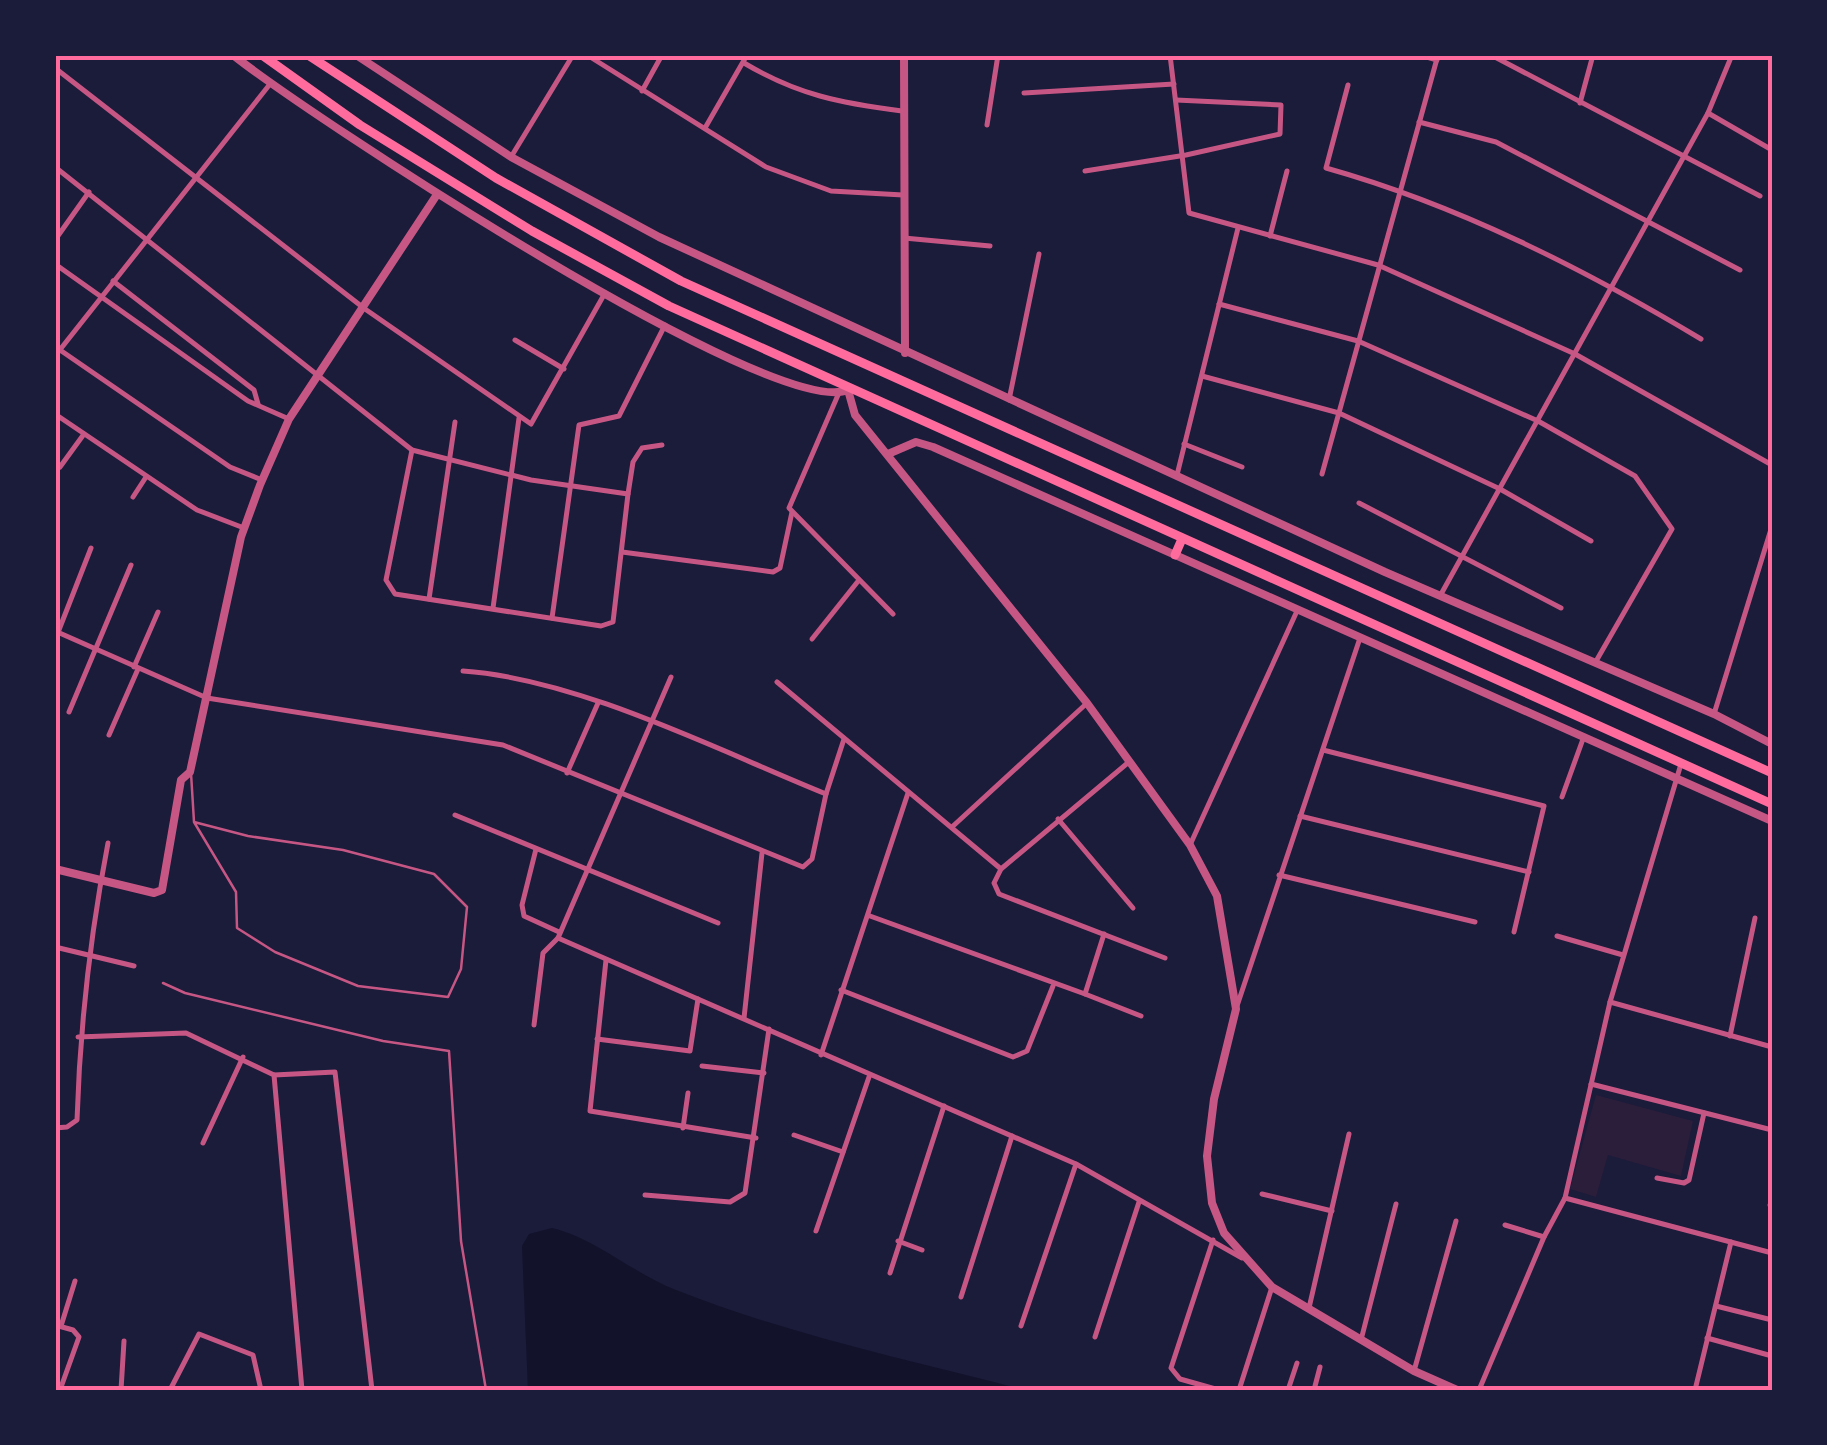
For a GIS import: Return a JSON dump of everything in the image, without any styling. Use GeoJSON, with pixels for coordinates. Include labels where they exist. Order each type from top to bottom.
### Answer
{"type":"FeatureCollection","features":[{"type":"Feature","properties":{"kind":"highway"},"geometry":{"type":"LineString","coordinates":[[262,55],[360,124],[532,231],[670,306],[843,392],[1182,539],[1772,804]]}},
{"type":"Feature","properties":{"kind":"highway"},"geometry":{"type":"LineString","coordinates":[[308,55],[496,178],[686,284],[1772,773]]}},
{"type":"Feature","properties":{"kind":"highway"},"geometry":{"type":"LineString","coordinates":[[1175,555],[1182,539]]}},
{"type":"Feature","properties":{"kind":"street"},"geometry":{"type":"LineString","coordinates":[[233,55],[436,196],[605,294],[820,394],[843,392]]}},
{"type":"Feature","properties":{"kind":"street"},"geometry":{"type":"LineString","coordinates":[[356,55],[511,157],[659,237],[905,353],[1440,596],[1714,714],[1772,744]]}},
{"type":"Feature","properties":{"kind":"street"},"geometry":{"type":"LineString","coordinates":[[511,157],[573,55]]}},
{"type":"Feature","properties":{"kind":"street"},"geometry":{"type":"LineString","coordinates":[[587,55],[766,167],[831,191],[903,195]]}},
{"type":"Feature","properties":{"kind":"street"},"geometry":{"type":"LineString","coordinates":[[642,91],[662,55]]}},
{"type":"Feature","properties":{"kind":"street"},"geometry":{"type":"LineString","coordinates":[[904,55],[905,353]]}},
{"type":"Feature","properties":{"kind":"street"},"geometry":{"type":"LineString","coordinates":[[987,125],[998,55]]}},
{"type":"Feature","properties":{"kind":"street"},"geometry":{"type":"LineString","coordinates":[[1170,55],[1186,155],[1190,213],[1378,265],[1575,354],[1772,464]]}},
{"type":"Feature","properties":{"kind":"street"},"geometry":{"type":"LineString","coordinates":[[1322,474],[1438,58],[1420,55]]}},
{"type":"Feature","properties":{"kind":"street"},"geometry":{"type":"LineString","coordinates":[[1490,55],[1760,196]]}},
{"type":"Feature","properties":{"kind":"street"},"geometry":{"type":"LineString","coordinates":[[1580,103],[1593,55]]}},
{"type":"Feature","properties":{"kind":"street"},"geometry":{"type":"LineString","coordinates":[[1440,596],[1708,113],[1732,55]]}},
{"type":"Feature","properties":{"kind":"street"},"geometry":{"type":"LineString","coordinates":[[706,128],[746,59],[787,88],[844,104],[902,112]]}},
{"type":"Feature","properties":{"kind":"street"},"geometry":{"type":"LineString","coordinates":[[55,68],[364,309],[531,424],[605,294]]}},
{"type":"Feature","properties":{"kind":"street"},"geometry":{"type":"LineString","coordinates":[[55,356],[270,84]]}},
{"type":"Feature","properties":{"kind":"street"},"geometry":{"type":"LineString","coordinates":[[1024,92],[1174,84]]}},
{"type":"Feature","properties":{"kind":"street"},"geometry":{"type":"LineString","coordinates":[[1348,85],[1326,168],[1399,188],[1612,286],[1701,338]]}},
{"type":"Feature","properties":{"kind":"street"},"geometry":{"type":"LineString","coordinates":[[1085,171],[1186,155],[1280,134],[1281,106],[1176,100]]}},
{"type":"Feature","properties":{"kind":"street"},"geometry":{"type":"LineString","coordinates":[[1708,113],[1772,150]]}},
{"type":"Feature","properties":{"kind":"street"},"geometry":{"type":"LineString","coordinates":[[1419,122],[1496,142],[1740,270]]}},
{"type":"Feature","properties":{"kind":"street"},"geometry":{"type":"LineString","coordinates":[[55,167],[412,450],[510,474],[628,494]]}},
{"type":"Feature","properties":{"kind":"street"},"geometry":{"type":"LineString","coordinates":[[1270,236],[1288,171]]}},
{"type":"Feature","properties":{"kind":"street"},"geometry":{"type":"LineString","coordinates":[[55,240],[89,192]]}},
{"type":"Feature","properties":{"kind":"street"},"geometry":{"type":"LineString","coordinates":[[55,869],[154,894],[162,890],[181,780],[190,772],[244,528],[262,480],[289,419],[436,196]]}},
{"type":"Feature","properties":{"kind":"street"},"geometry":{"type":"LineString","coordinates":[[1178,475],[1238,228]]}},
{"type":"Feature","properties":{"kind":"street"},"geometry":{"type":"LineString","coordinates":[[902,238],[990,246]]}},
{"type":"Feature","properties":{"kind":"street"},"geometry":{"type":"LineString","coordinates":[[1009,400],[1039,254]]}},
{"type":"Feature","properties":{"kind":"street"},"geometry":{"type":"LineString","coordinates":[[55,264],[99,299],[258,404],[289,419]]}},
{"type":"Feature","properties":{"kind":"street"},"geometry":{"type":"LineString","coordinates":[[113,281],[254,390],[258,404]]}},
{"type":"Feature","properties":{"kind":"street"},"geometry":{"type":"LineString","coordinates":[[1219,304],[1358,341],[1538,421],[1635,476],[1672,529],[1595,662]]}},
{"type":"Feature","properties":{"kind":"street"},"geometry":{"type":"LineString","coordinates":[[552,618],[579,425],[618,416],[665,325]]}},
{"type":"Feature","properties":{"kind":"street"},"geometry":{"type":"LineString","coordinates":[[515,340],[564,368]]}},
{"type":"Feature","properties":{"kind":"street"},"geometry":{"type":"LineString","coordinates":[[60,350],[230,467],[262,480]]}},
{"type":"Feature","properties":{"kind":"street"},"geometry":{"type":"LineString","coordinates":[[1202,376],[1339,413],[1500,489],[1591,541]]}},
{"type":"Feature","properties":{"kind":"street"},"geometry":{"type":"LineString","coordinates":[[843,392],[855,415],[1087,703],[1190,845],[1217,896],[1236,1008]]}},
{"type":"Feature","properties":{"kind":"street"},"geometry":{"type":"LineString","coordinates":[[843,392],[789,508],[893,614]]}},
{"type":"Feature","properties":{"kind":"street"},"geometry":{"type":"LineString","coordinates":[[55,414],[198,510],[244,528]]}},
{"type":"Feature","properties":{"kind":"street"},"geometry":{"type":"LineString","coordinates":[[492,608],[518,418]]}},
{"type":"Feature","properties":{"kind":"street"},"geometry":{"type":"LineString","coordinates":[[429,599],[455,422]]}},
{"type":"Feature","properties":{"kind":"street"},"geometry":{"type":"LineString","coordinates":[[60,467],[84,434]]}},
{"type":"Feature","properties":{"kind":"street"},"geometry":{"type":"LineString","coordinates":[[888,454],[916,442],[934,447],[1772,821]]}},
{"type":"Feature","properties":{"kind":"street"},"geometry":{"type":"LineString","coordinates":[[1184,444],[1242,466]]}},
{"type":"Feature","properties":{"kind":"street"},"geometry":{"type":"LineString","coordinates":[[412,450],[386,580],[394,594],[601,626],[613,622],[635,455],[642,448],[662,445]]}},
{"type":"Feature","properties":{"kind":"street"},"geometry":{"type":"LineString","coordinates":[[134,497],[146,477]]}},
{"type":"Feature","properties":{"kind":"street"},"geometry":{"type":"LineString","coordinates":[[1359,503],[1560,608]]}},
{"type":"Feature","properties":{"kind":"street"},"geometry":{"type":"LineString","coordinates":[[622,552],[773,572],[780,568],[792,512]]}},
{"type":"Feature","properties":{"kind":"street"},"geometry":{"type":"LineString","coordinates":[[1714,714],[1769,546],[1772,526]]}},
{"type":"Feature","properties":{"kind":"street"},"geometry":{"type":"LineString","coordinates":[[91,548],[56,634],[207,698],[503,746],[762,853],[808,866],[844,738]]}},
{"type":"Feature","properties":{"kind":"street"},"geometry":{"type":"LineString","coordinates":[[69,712],[131,565]]}},
{"type":"Feature","properties":{"kind":"street"},"geometry":{"type":"LineString","coordinates":[[812,639],[860,580]]}},
{"type":"Feature","properties":{"kind":"street"},"geometry":{"type":"LineString","coordinates":[[1190,845],[1298,610]]}},
{"type":"Feature","properties":{"kind":"street"},"geometry":{"type":"LineString","coordinates":[[110,735],[158,612]]}},
{"type":"Feature","properties":{"kind":"street"},"geometry":{"type":"LineString","coordinates":[[1360,638],[1236,1008],[1214,1098],[1207,1156],[1212,1203],[1224,1234],[1272,1287],[1414,1371],[1457,1390]]}},
{"type":"Feature","properties":{"kind":"street"},"geometry":{"type":"LineString","coordinates":[[464,671],[512,677],[598,704],[826,794]]}},
{"type":"Feature","properties":{"kind":"street"},"geometry":{"type":"LineString","coordinates":[[534,1025],[543,953],[559,935],[671,677]]}},
{"type":"Feature","properties":{"kind":"street"},"geometry":{"type":"LineString","coordinates":[[777,682],[1001,869]]}},
{"type":"Feature","properties":{"kind":"street"},"geometry":{"type":"LineString","coordinates":[[952,827],[1087,703]]}},
{"type":"Feature","properties":{"kind":"street"},"geometry":{"type":"LineString","coordinates":[[568,773],[598,704]]}},
{"type":"Feature","properties":{"kind":"street"},"geometry":{"type":"LineString","coordinates":[[1562,797],[1583,738]]}},
{"type":"Feature","properties":{"kind":"street"},"geometry":{"type":"LineString","coordinates":[[1323,750],[1536,801],[1545,812],[1514,932]]}},
{"type":"Feature","properties":{"kind":"street"},"geometry":{"type":"LineString","coordinates":[[1130,761],[1001,869],[994,882],[998,894],[1166,958]]}},
{"type":"Feature","properties":{"kind":"street"},"geometry":{"type":"LineString","coordinates":[[1479,1390],[1544,1237],[1565,1198],[1610,1002],[1674,780],[1682,764]]}},
{"type":"Feature","properties":{"kind":"street"},"geometry":{"type":"LineString","coordinates":[[820,1055],[908,794]]}},
{"type":"Feature","properties":{"kind":"street"},"geometry":{"type":"LineString","coordinates":[[455,815],[718,923]]}},
{"type":"Feature","properties":{"kind":"street"},"geometry":{"type":"LineString","coordinates":[[1300,816],[1529,872]]}},
{"type":"Feature","properties":{"kind":"street"},"geometry":{"type":"LineString","coordinates":[[1058,819],[1133,908]]}},
{"type":"Feature","properties":{"kind":"street"},"geometry":{"type":"LineString","coordinates":[[55,1128],[67,1127],[77,1120],[78,1037],[87,954],[108,843]]}},
{"type":"Feature","properties":{"kind":"street"},"geometry":{"type":"LineString","coordinates":[[536,849],[522,905],[524,916],[606,960],[769,1029],[868,1077],[1076,1164],[1242,1258]]}},
{"type":"Feature","properties":{"kind":"street"},"geometry":{"type":"LineString","coordinates":[[744,1018],[762,853]]}},
{"type":"Feature","properties":{"kind":"street"},"geometry":{"type":"LineString","coordinates":[[1279,875],[1475,922]]}},
{"type":"Feature","properties":{"kind":"street"},"geometry":{"type":"LineString","coordinates":[[870,916],[1141,1016]]}},
{"type":"Feature","properties":{"kind":"street"},"geometry":{"type":"LineString","coordinates":[[1730,1036],[1755,918]]}},
{"type":"Feature","properties":{"kind":"street"},"geometry":{"type":"LineString","coordinates":[[1085,994],[1104,934]]}},
{"type":"Feature","properties":{"kind":"street"},"geometry":{"type":"LineString","coordinates":[[1557,936],[1623,954]]}},
{"type":"Feature","properties":{"kind":"street"},"geometry":{"type":"LineString","coordinates":[[55,946],[134,966]]}},
{"type":"Feature","properties":{"kind":"street"},"geometry":{"type":"LineString","coordinates":[[606,960],[590,1112],[756,1138]]}},
{"type":"Feature","properties":{"kind":"street"},"geometry":{"type":"LineString","coordinates":[[840,989],[1013,1056],[1028,1052],[1054,986]]}},
{"type":"Feature","properties":{"kind":"street"},"geometry":{"type":"LineString","coordinates":[[597,1040],[690,1051],[698,998]]}},
{"type":"Feature","properties":{"kind":"street"},"geometry":{"type":"LineString","coordinates":[[1610,1002],[1772,1047]]}},
{"type":"Feature","properties":{"kind":"street"},"geometry":{"type":"LineString","coordinates":[[645,1195],[730,1202],[744,1193],[756,1138],[769,1029]]}},
{"type":"Feature","properties":{"kind":"street"},"geometry":{"type":"LineString","coordinates":[[78,1037],[168,1030],[243,1057],[274,1075],[335,1072],[372,1390]]}},
{"type":"Feature","properties":{"kind":"street"},"geometry":{"type":"LineString","coordinates":[[204,1143],[243,1057]]}},
{"type":"Feature","properties":{"kind":"street"},"geometry":{"type":"LineString","coordinates":[[702,1066],[765,1073]]}},
{"type":"Feature","properties":{"kind":"street"},"geometry":{"type":"LineString","coordinates":[[274,1075],[302,1390]]}},
{"type":"Feature","properties":{"kind":"street"},"geometry":{"type":"LineString","coordinates":[[816,1230],[868,1077]]}},
{"type":"Feature","properties":{"kind":"street"},"geometry":{"type":"LineString","coordinates":[[1590,1084],[1772,1130]]}},
{"type":"Feature","properties":{"kind":"street"},"geometry":{"type":"LineString","coordinates":[[683,1128],[688,1093]]}},
{"type":"Feature","properties":{"kind":"street"},"geometry":{"type":"LineString","coordinates":[[890,1273],[944,1106]]}},
{"type":"Feature","properties":{"kind":"street"},"geometry":{"type":"LineString","coordinates":[[1657,1178],[1684,1184],[1689,1180],[1704,1113]]}},
{"type":"Feature","properties":{"kind":"street"},"geometry":{"type":"LineString","coordinates":[[794,1134],[843,1152]]}},
{"type":"Feature","properties":{"kind":"street"},"geometry":{"type":"LineString","coordinates":[[1308,1311],[1349,1134]]}},
{"type":"Feature","properties":{"kind":"street"},"geometry":{"type":"LineString","coordinates":[[961,1297],[1012,1136]]}},
{"type":"Feature","properties":{"kind":"street"},"geometry":{"type":"LineString","coordinates":[[1021,1326],[1076,1164]]}},
{"type":"Feature","properties":{"kind":"street"},"geometry":{"type":"LineString","coordinates":[[1262,1194],[1332,1210]]}},
{"type":"Feature","properties":{"kind":"street"},"geometry":{"type":"LineString","coordinates":[[1565,1198],[1772,1252]]}},
{"type":"Feature","properties":{"kind":"street"},"geometry":{"type":"LineString","coordinates":[[1094,1337],[1139,1202]]}},
{"type":"Feature","properties":{"kind":"street"},"geometry":{"type":"LineString","coordinates":[[1361,1340],[1396,1204]]}},
{"type":"Feature","properties":{"kind":"street"},"geometry":{"type":"LineString","coordinates":[[1414,1371],[1456,1221]]}},
{"type":"Feature","properties":{"kind":"street"},"geometry":{"type":"LineString","coordinates":[[1505,1225],[1544,1237]]}},
{"type":"Feature","properties":{"kind":"street"},"geometry":{"type":"LineString","coordinates":[[1213,1240],[1172,1368],[1180,1378],[1219,1390]]}},
{"type":"Feature","properties":{"kind":"street"},"geometry":{"type":"LineString","coordinates":[[898,1241],[922,1250]]}},
{"type":"Feature","properties":{"kind":"street"},"geometry":{"type":"LineString","coordinates":[[1695,1390],[1731,1242]]}},
{"type":"Feature","properties":{"kind":"street"},"geometry":{"type":"LineString","coordinates":[[60,1390],[78,1337],[77,1332],[58,1326],[75,1281]]}},
{"type":"Feature","properties":{"kind":"street"},"geometry":{"type":"LineString","coordinates":[[1239,1390],[1272,1287]]}},
{"type":"Feature","properties":{"kind":"street"},"geometry":{"type":"LineString","coordinates":[[1716,1306],[1772,1320]]}},
{"type":"Feature","properties":{"kind":"street"},"geometry":{"type":"LineString","coordinates":[[170,1390],[199,1334],[254,1355],[261,1390]]}},
{"type":"Feature","properties":{"kind":"street"},"geometry":{"type":"LineString","coordinates":[[1707,1338],[1772,1356]]}},
{"type":"Feature","properties":{"kind":"street"},"geometry":{"type":"LineString","coordinates":[[121,1390],[124,1341]]}},
{"type":"Feature","properties":{"kind":"street"},"geometry":{"type":"LineString","coordinates":[[1288,1390],[1297,1362]]}},
{"type":"Feature","properties":{"kind":"street"},"geometry":{"type":"LineString","coordinates":[[1314,1390],[1320,1368]]}},
{"type":"Feature","properties":{"kind":"lane"},"geometry":{"type":"LineString","coordinates":[[190,772],[194,822],[236,892],[237,928],[275,952],[358,986],[448,997],[461,969],[468,907],[434,874],[343,850],[248,836],[194,822]]}},
{"type":"Feature","properties":{"kind":"lane"},"geometry":{"type":"LineString","coordinates":[[163,983],[185,994],[383,1041],[449,1051],[460,1241],[486,1390]]}},
{"type":"Feature","properties":{"kind":"shaded area"},"geometry":{"type":"Polygon","coordinates":[[[1596,1095],[1693,1121],[1681,1176],[1608,1155],[1596,1197],[1570,1189],[1596,1095]]]}},
{"type":"Feature","properties":{"kind":"shaded area"},"geometry":{"type":"Polygon","coordinates":[[[552,1228],[584,1240],[660,1283],[718,1306],[848,1345],[1025,1390],[528,1390],[522,1246],[529,1234],[552,1228]]]}}]}
